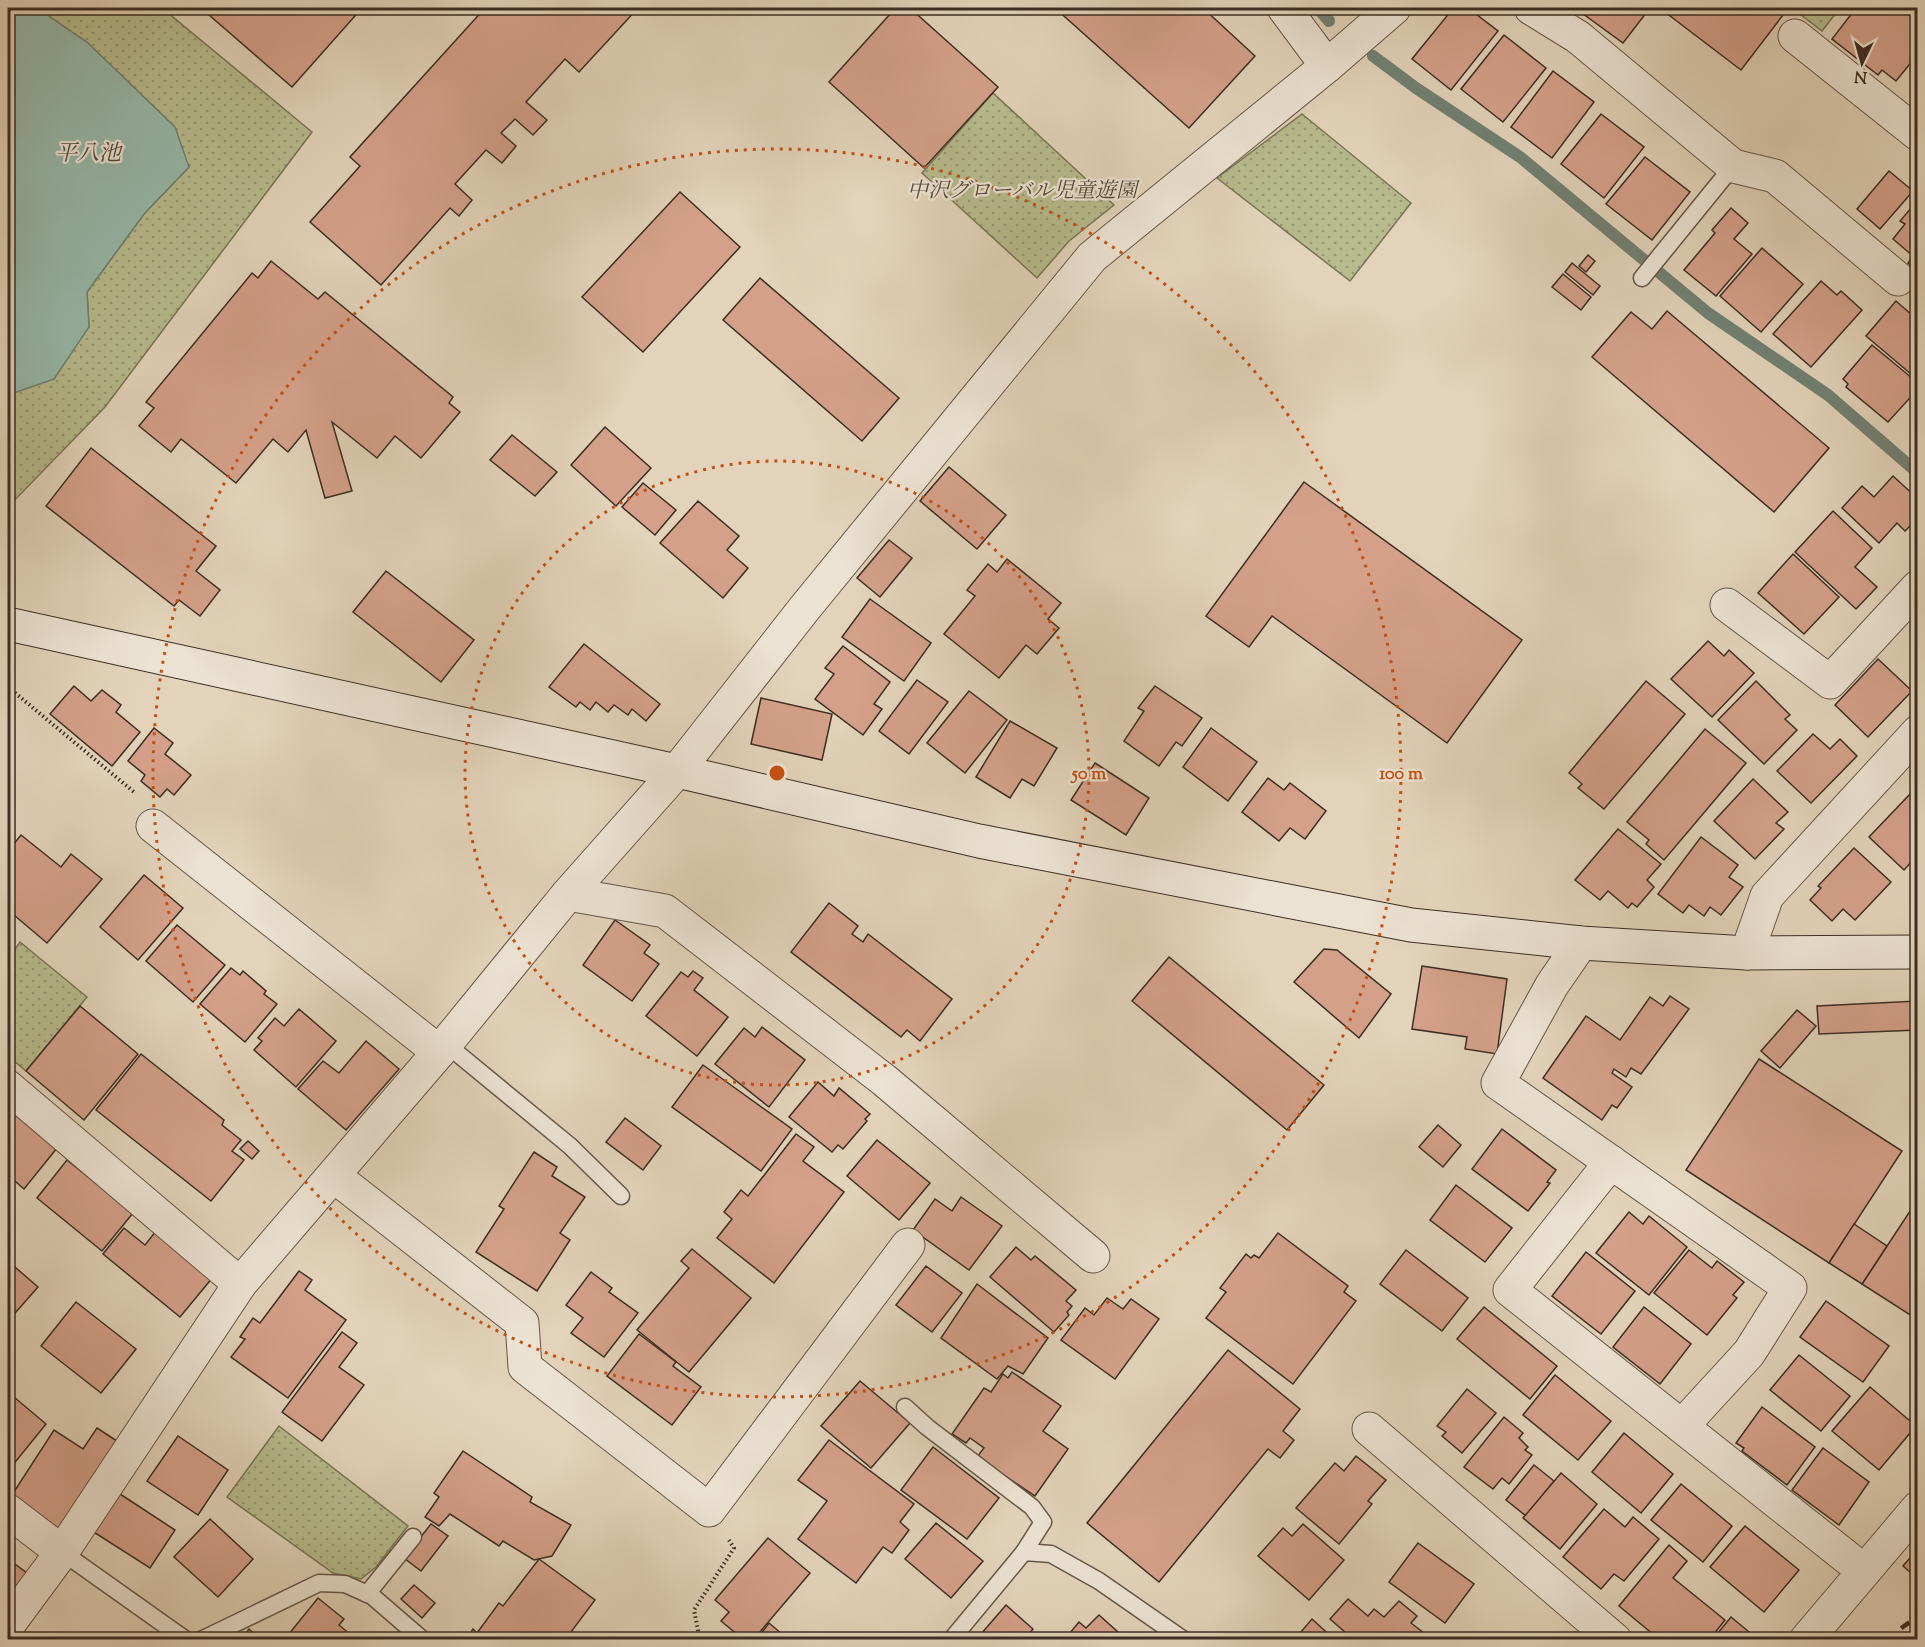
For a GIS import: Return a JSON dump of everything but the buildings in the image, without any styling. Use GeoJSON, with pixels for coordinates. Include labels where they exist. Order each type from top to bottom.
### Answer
{"type":"FeatureCollection","features":[{"type":"Feature","properties":{"kind":"street"},"geometry":{"type":"LineString","coordinates":[[1284,8],[1327,66]]}},
{"type":"Feature","properties":{"kind":"street"},"geometry":{"type":"LineString","coordinates":[[8,1625],[62,1552],[240,1284],[443,1048],[568,894],[678,771],[804,609],[1092,257],[1327,66],[1394,8]]}},
{"type":"Feature","properties":{"kind":"street"},"geometry":{"type":"LineString","coordinates":[[1531,8],[1578,38],[1733,166],[1775,176],[1898,279]]}},
{"type":"Feature","properties":{"kind":"street"},"geometry":{"type":"LineString","coordinates":[[1795,36],[1917,134]]}},
{"type":"Feature","properties":{"kind":"street"},"geometry":{"type":"LineString","coordinates":[[1727,605],[1830,682],[1915,596]]}},
{"type":"Feature","properties":{"kind":"street"},"geometry":{"type":"LineString","coordinates":[[8,624],[678,771],[979,842],[1202,887],[1411,925],[1581,943],[1747,953],[1917,952]]}},
{"type":"Feature","properties":{"kind":"street"},"geometry":{"type":"LineString","coordinates":[[1747,953],[1767,896],[1917,732]]}},
{"type":"Feature","properties":{"kind":"street"},"geometry":{"type":"LineString","coordinates":[[153,826],[443,1048]]}},
{"type":"Feature","properties":{"kind":"street"},"geometry":{"type":"LineString","coordinates":[[568,894],[665,911],[884,1080],[1093,1256]]}},
{"type":"Feature","properties":{"kind":"street"},"geometry":{"type":"LineString","coordinates":[[1581,943],[1552,985],[1498,1083],[1790,1288],[1749,1353],[1682,1426]]}},
{"type":"Feature","properties":{"kind":"street"},"geometry":{"type":"LineString","coordinates":[[8,1087],[240,1284]]}},
{"type":"Feature","properties":{"kind":"street"},"geometry":{"type":"LineString","coordinates":[[1611,1162],[1510,1290],[1864,1571]]}},
{"type":"Feature","properties":{"kind":"street"},"geometry":{"type":"LineString","coordinates":[[334,1176],[522,1323],[525,1366],[709,1510],[908,1245]]}},
{"type":"Feature","properties":{"kind":"street"},"geometry":{"type":"LineString","coordinates":[[1369,1429],[1615,1640]]}},
{"type":"Feature","properties":{"kind":"street"},"geometry":{"type":"LineString","coordinates":[[1806,1640],[1917,1508]]}},
{"type":"Feature","properties":{"kind":"street"},"geometry":{"type":"LineString","coordinates":[[8,1511],[62,1552]]}},
{"type":"Feature","properties":{"kind":"lane"},"geometry":{"type":"LineString","coordinates":[[1642,278],[1733,166]]}},
{"type":"Feature","properties":{"kind":"lane"},"geometry":{"type":"LineString","coordinates":[[443,1048],[570,1146],[621,1196]]}},
{"type":"Feature","properties":{"kind":"lane"},"geometry":{"type":"LineString","coordinates":[[905,1407],[927,1427],[1032,1507],[1043,1522],[1024,1552],[951,1640]]}},
{"type":"Feature","properties":{"kind":"lane"},"geometry":{"type":"LineString","coordinates":[[367,1594],[413,1537]]}},
{"type":"Feature","properties":{"kind":"lane"},"geometry":{"type":"LineString","coordinates":[[62,1552],[186,1640]]}},
{"type":"Feature","properties":{"kind":"lane"},"geometry":{"type":"LineString","coordinates":[[1024,1552],[1051,1554],[1099,1581],[1184,1640]]}},
{"type":"Feature","properties":{"kind":"lane"},"geometry":{"type":"LineString","coordinates":[[201,1640],[319,1583],[345,1584],[367,1594],[423,1640]]}},
{"type":"Feature","properties":{"kind":"path"},"geometry":{"type":"LineString","coordinates":[[8,687],[163,816],[153,826]]}},
{"type":"Feature","properties":{"kind":"path"},"geometry":{"type":"LineString","coordinates":[[700,1640],[694,1610],[734,1548],[709,1510]]}},
{"type":"Feature","properties":{"kind":"green space"},"geometry":{"type":"Polygon","coordinates":[[[37,8],[162,8],[312,132],[105,407],[8,507],[8,395],[89,327],[87,292],[144,214],[189,167],[88,43],[37,8]]]}},
{"type":"Feature","properties":{"kind":"green space"},"geometry":{"type":"Polygon","coordinates":[[[1792,8],[1840,8],[1822,31],[1792,8]]]}},
{"type":"Feature","properties":{"kind":"green space","name":"中沢グローバル児童遊園"},"geometry":{"type":"Polygon","coordinates":[[[993,93],[1114,205],[1069,241],[1037,278],[922,173],[993,93]]]}},
{"type":"Feature","properties":{"kind":"green space"},"geometry":{"type":"Polygon","coordinates":[[[1302,114],[1411,203],[1350,281],[1217,178],[1302,114]]]}},
{"type":"Feature","properties":{"kind":"green space"},"geometry":{"type":"Polygon","coordinates":[[[20,942],[87,997],[26,1071],[8,1056],[8,959],[20,942]]]}},
{"type":"Feature","properties":{"kind":"green space"},"geometry":{"type":"Polygon","coordinates":[[[279,1426],[408,1526],[376,1567],[361,1579],[333,1573],[227,1497],[279,1426]]]}},
{"type":"Feature","properties":{"kind":"water","name":"平八池"},"geometry":{"type":"Polygon","coordinates":[[[8,8],[37,8],[88,43],[175,127],[189,167],[144,214],[87,292],[89,327],[54,379],[8,395],[8,8]]]}},
{"type":"Feature","properties":{"kind":"waterway"},"geometry":{"type":"LineString","coordinates":[[1318,8],[1329,21]]}},
{"type":"Feature","properties":{"kind":"waterway"},"geometry":{"type":"LineString","coordinates":[[1373,56],[1416,88],[1520,157],[1708,313],[1828,395],[1918,473]]}},
{"type":"Feature","properties":{"kind":"railway"},"geometry":{"type":"LineString","coordinates":[[1885,1640],[1918,1616]]}}]}
